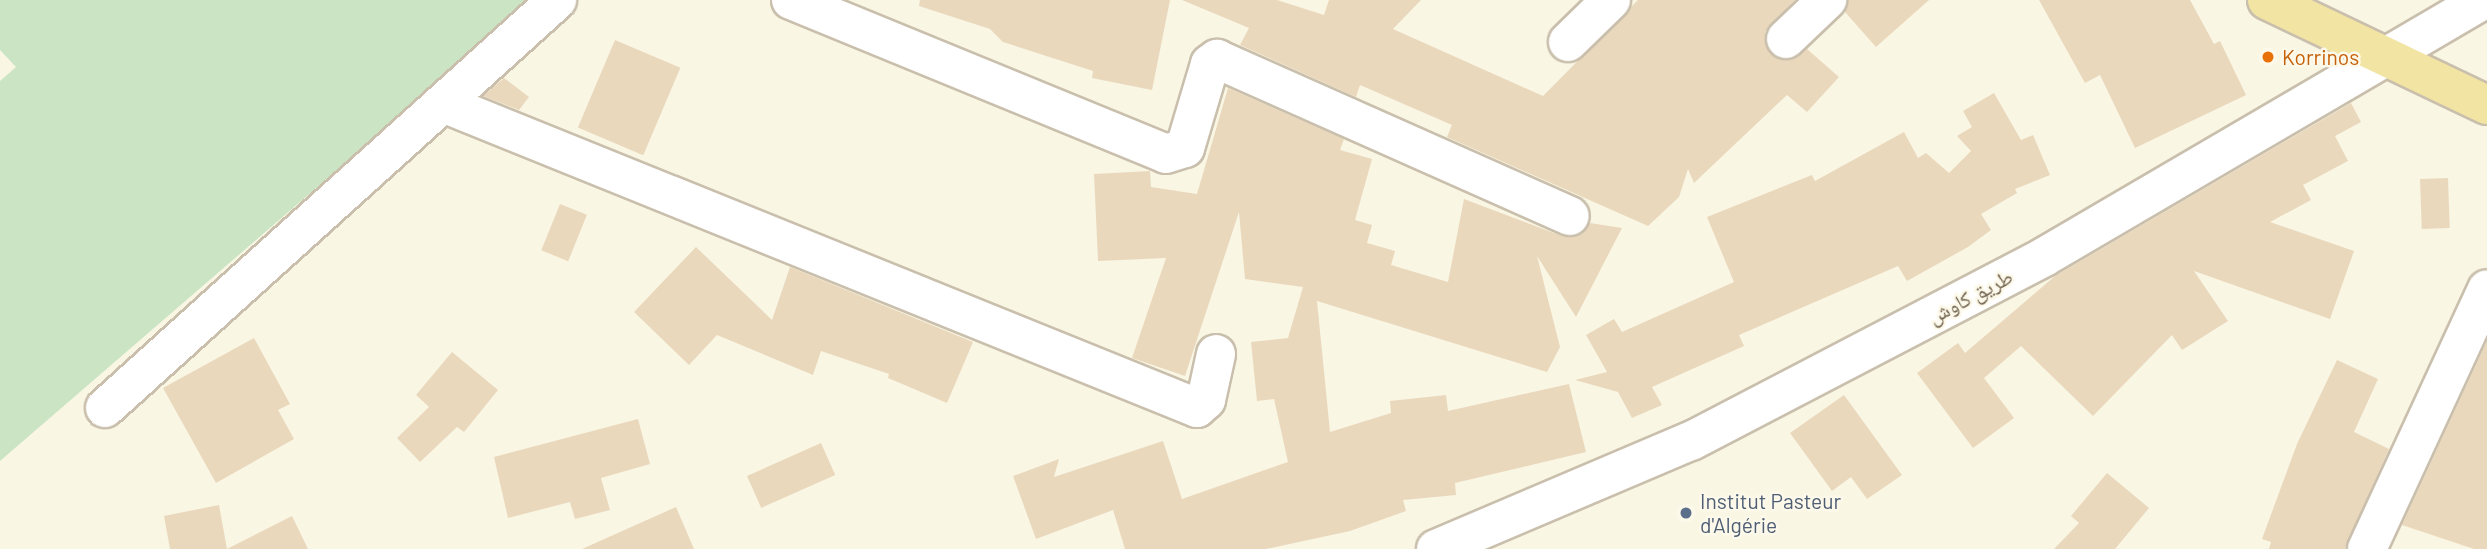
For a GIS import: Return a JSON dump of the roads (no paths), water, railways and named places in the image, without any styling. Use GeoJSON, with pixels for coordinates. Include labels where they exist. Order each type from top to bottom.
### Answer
{"type":"FeatureCollection","features":[{"type":"Feature","properties":{"kind":"main road"},"geometry":{"type":"LineString","coordinates":[[2267,0],[2487,105]]}},
{"type":"Feature","properties":{"kind":"street"},"geometry":{"type":"LineString","coordinates":[[106,408],[557,0]]}},
{"type":"Feature","properties":{"kind":"street"},"geometry":{"type":"LineString","coordinates":[[791,0],[1166,154],[1185,148],[1210,64],[1217,59],[1570,216]]}},
{"type":"Feature","properties":{"kind":"street"},"geometry":{"type":"LineString","coordinates":[[1568,42],[1611,0]]}},
{"type":"Feature","properties":{"kind":"street"},"geometry":{"type":"LineString","coordinates":[[1786,39],[1827,0]]}},
{"type":"Feature","properties":{"kind":"street","name":"طريق كاوش"},"geometry":{"type":"LineString","coordinates":[[1436,549],[1691,442],[2044,257],[2382,55],[2483,0]]}},
{"type":"Feature","properties":{"kind":"street"},"geometry":{"type":"LineString","coordinates":[[445,104],[1197,408],[1206,400],[1216,354]]}},
{"type":"Feature","properties":{"kind":"street"},"geometry":{"type":"LineString","coordinates":[[2367,549],[2487,289]]}},
{"type":"Feature","properties":{"kind":"place","name":"Korrinos"},"geometry":{"type":"Point","coordinates":[2268,57]}},
{"type":"Feature","properties":{"kind":"place","name":"Institut Pasteur d'Algérie"},"geometry":{"type":"Point","coordinates":[1686,513]}}]}
